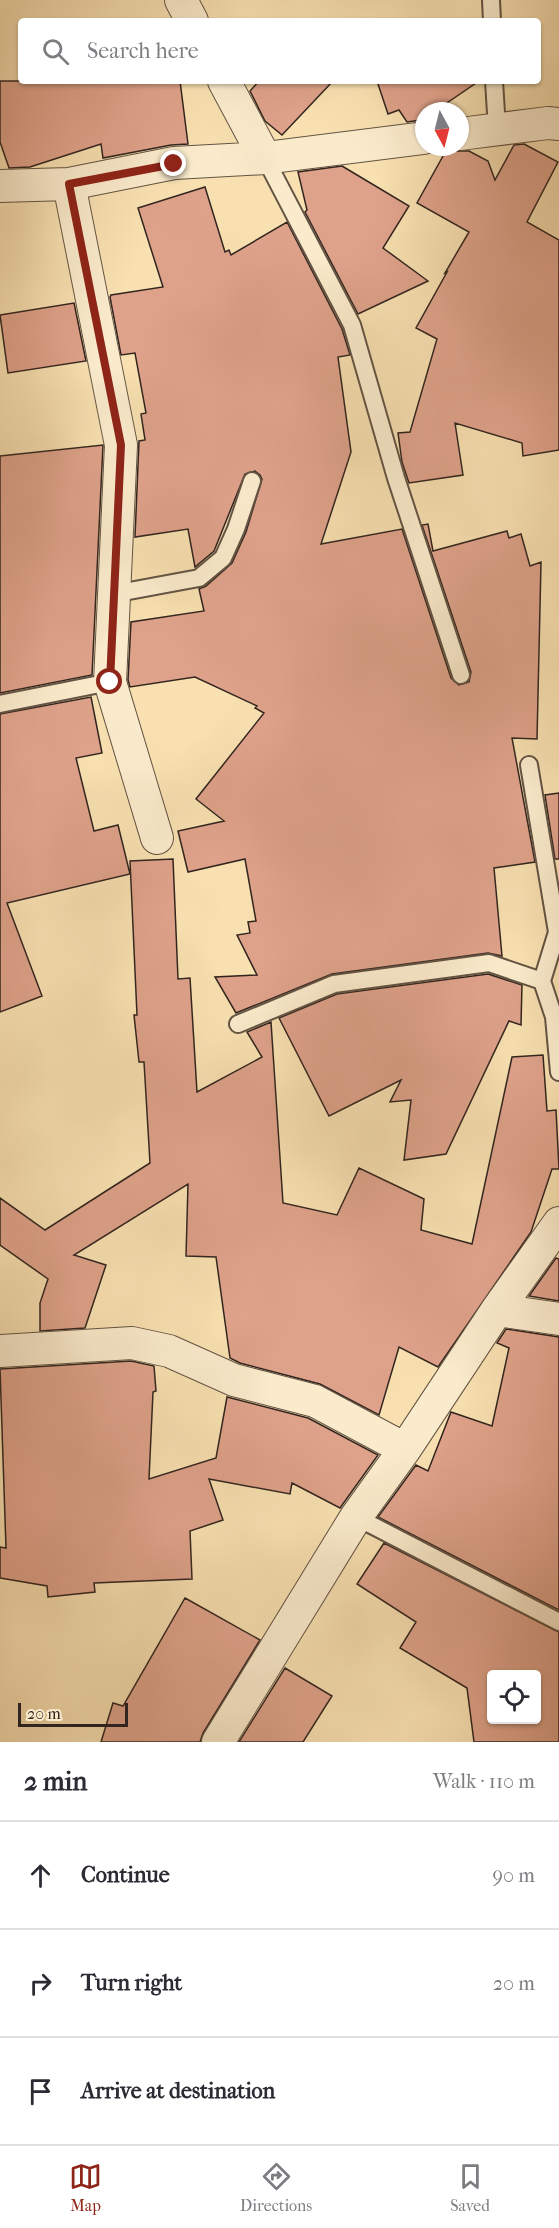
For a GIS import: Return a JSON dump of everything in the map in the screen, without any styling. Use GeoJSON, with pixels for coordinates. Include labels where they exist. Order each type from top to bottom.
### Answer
{"type":"FeatureCollection","features":[{"type":"Feature","properties":{"kind":"street"},"geometry":{"type":"LineString","coordinates":[[181,0],[190,18]]}},
{"type":"Feature","properties":{"kind":"street"},"geometry":{"type":"LineString","coordinates":[[226,84],[265,158]]}},
{"type":"Feature","properties":{"kind":"street"},"geometry":{"type":"LineString","coordinates":[[469,133],[548,123],[559,124]]}},
{"type":"Feature","properties":{"kind":"street"},"geometry":{"type":"LineString","coordinates":[[0,186],[69,184],[174,164],[265,158],[415,139]]}},
{"type":"Feature","properties":{"kind":"street"},"geometry":{"type":"LineString","coordinates":[[69,184],[121,445],[110,682],[157,838]]}},
{"type":"Feature","properties":{"kind":"street"},"geometry":{"type":"LineString","coordinates":[[218,1742],[356,1517],[559,1223]]}},
{"type":"Feature","properties":{"kind":"street"},"geometry":{"type":"LineString","coordinates":[[497,1310],[559,1318]]}},
{"type":"Feature","properties":{"kind":"street"},"geometry":{"type":"LineString","coordinates":[[0,1351],[132,1343],[169,1351],[234,1380],[315,1401],[405,1449]]}},
{"type":"Feature","properties":{"kind":"lane"},"geometry":{"type":"LineString","coordinates":[[491,0],[492,18]]}},
{"type":"Feature","properties":{"kind":"lane"},"geometry":{"type":"LineString","coordinates":[[494,84],[497,129]]}},
{"type":"Feature","properties":{"kind":"lane"},"geometry":{"type":"LineString","coordinates":[[265,158],[352,325],[396,478],[461,675]]}},
{"type":"Feature","properties":{"kind":"lane"},"geometry":{"type":"LineString","coordinates":[[113,594],[199,578],[224,558],[252,481]]}},
{"type":"Feature","properties":{"kind":"lane"},"geometry":{"type":"LineString","coordinates":[[0,704],[110,682]]}},
{"type":"Feature","properties":{"kind":"lane"},"geometry":{"type":"LineString","coordinates":[[529,765],[557,932],[542,981],[554,1017],[559,1072]]}},
{"type":"Feature","properties":{"kind":"lane"},"geometry":{"type":"LineString","coordinates":[[238,1024],[334,984],[489,963],[542,981]]}},
{"type":"Feature","properties":{"kind":"lane"},"geometry":{"type":"LineString","coordinates":[[356,1517],[559,1622]]}},
{"type":"Feature","properties":{"kind":"building"},"geometry":{"type":"Polygon","coordinates":[[[0,81],[18,81],[18,84],[180,84],[188,144],[103,158],[101,144],[30,167],[9,168],[0,142],[0,81]]]}},
{"type":"Feature","properties":{"kind":"building"},"geometry":{"type":"Polygon","coordinates":[[[256,84],[330,84],[282,135],[265,121],[250,91],[256,84]]]}},
{"type":"Feature","properties":{"kind":"building"},"geometry":{"type":"Polygon","coordinates":[[[378,84],[475,84],[448,102],[415,102],[415,121],[407,122],[399,110],[388,114],[378,84]]]}},
{"type":"Feature","properties":{"kind":"building"},"geometry":{"type":"Polygon","coordinates":[[[524,144],[558,162],[527,222],[559,240],[559,450],[523,456],[522,443],[455,423],[463,475],[409,483],[402,462],[398,433],[410,432],[437,339],[416,328],[469,232],[417,203],[443,156],[469,156],[469,151],[488,161],[495,180],[514,145],[524,144]]]}},
{"type":"Feature","properties":{"kind":"building"},"geometry":{"type":"Polygon","coordinates":[[[342,166],[409,206],[383,248],[428,281],[358,314],[305,212],[307,210],[298,172],[342,166]]]}},
{"type":"Feature","properties":{"kind":"building"},"geometry":{"type":"Polygon","coordinates":[[[205,187],[225,252],[229,250],[231,255],[287,222],[342,329],[350,355],[338,357],[351,452],[321,544],[402,529],[451,678],[459,685],[469,682],[471,672],[422,525],[428,524],[433,551],[507,531],[509,538],[521,534],[530,566],[541,562],[537,739],[512,738],[535,862],[494,868],[502,956],[488,953],[332,974],[236,1013],[215,977],[257,975],[237,935],[250,933],[248,922],[256,921],[245,859],[188,872],[178,831],[224,821],[196,799],[264,713],[255,708],[257,706],[195,677],[130,687],[128,680],[131,622],[204,611],[199,589],[206,586],[232,563],[246,532],[262,479],[255,471],[245,474],[214,551],[195,567],[188,529],[135,537],[139,441],[145,440],[141,414],[146,413],[135,353],[121,355],[110,297],[163,287],[138,208],[205,187]]]}},
{"type":"Feature","properties":{"kind":"building"},"geometry":{"type":"Polygon","coordinates":[[[74,303],[86,361],[8,373],[0,315],[74,303]]]}},
{"type":"Feature","properties":{"kind":"building"},"geometry":{"type":"Polygon","coordinates":[[[103,445],[92,675],[0,693],[0,456],[103,445]]]}},
{"type":"Feature","properties":{"kind":"building"},"geometry":{"type":"Polygon","coordinates":[[[91,697],[102,753],[76,758],[94,831],[118,825],[130,874],[7,903],[42,996],[0,1012],[0,714],[91,697]]]}},
{"type":"Feature","properties":{"kind":"building"},"geometry":{"type":"Polygon","coordinates":[[[559,793],[559,859],[555,859],[545,795],[559,793]]]}},
{"type":"Feature","properties":{"kind":"building"},"geometry":{"type":"Polygon","coordinates":[[[173,859],[178,979],[190,978],[197,1092],[262,1057],[247,1032],[271,1022],[283,1203],[337,1215],[359,1168],[424,1199],[421,1230],[472,1244],[512,1057],[543,1055],[547,1111],[556,1110],[559,1169],[552,1169],[531,1232],[438,1367],[399,1347],[379,1415],[320,1384],[240,1363],[230,1358],[216,1257],[186,1256],[188,1184],[74,1255],[106,1265],[85,1328],[40,1331],[40,1303],[48,1279],[0,1245],[0,1198],[45,1230],[150,1163],[144,1062],[139,1062],[134,1015],[137,1015],[130,861],[173,859]]]}},
{"type":"Feature","properties":{"kind":"building"},"geometry":{"type":"Polygon","coordinates":[[[488,974],[522,985],[521,1025],[509,1021],[446,1154],[404,1160],[411,1100],[390,1102],[401,1080],[329,1116],[279,1018],[337,994],[488,974]]]}},
{"type":"Feature","properties":{"kind":"building"},"geometry":{"type":"Polygon","coordinates":[[[556,1258],[559,1259],[559,1301],[529,1296],[556,1258]]]}},
{"type":"Feature","properties":{"kind":"building"},"geometry":{"type":"Polygon","coordinates":[[[506,1329],[559,1337],[559,1610],[378,1517],[416,1465],[428,1471],[451,1412],[492,1426],[509,1348],[497,1343],[506,1329]]]}},
{"type":"Feature","properties":{"kind":"building"},"geometry":{"type":"Polygon","coordinates":[[[131,1361],[154,1366],[156,1391],[153,1392],[149,1479],[216,1458],[227,1397],[308,1418],[378,1455],[340,1508],[292,1483],[290,1494],[209,1479],[223,1520],[190,1531],[192,1579],[94,1583],[95,1592],[48,1597],[47,1586],[0,1578],[0,1547],[6,1548],[0,1369],[131,1361]]]}},
{"type":"Feature","properties":{"kind":"building"},"geometry":{"type":"Polygon","coordinates":[[[384,1543],[559,1632],[559,1742],[474,1742],[467,1688],[400,1648],[416,1622],[357,1584],[384,1543]]]}},
{"type":"Feature","properties":{"kind":"building"},"geometry":{"type":"Polygon","coordinates":[[[185,1598],[260,1640],[203,1733],[200,1742],[101,1742],[113,1703],[123,1706],[185,1598]]]}},
{"type":"Feature","properties":{"kind":"building"},"geometry":{"type":"Polygon","coordinates":[[[285,1668],[332,1696],[303,1742],[239,1742],[285,1668]]]}},
{"type":"Feature","properties":{"kind":"route"},"geometry":{"type":"LineString","coordinates":[[110,682],[121,445],[69,184],[174,164]]}}]}
